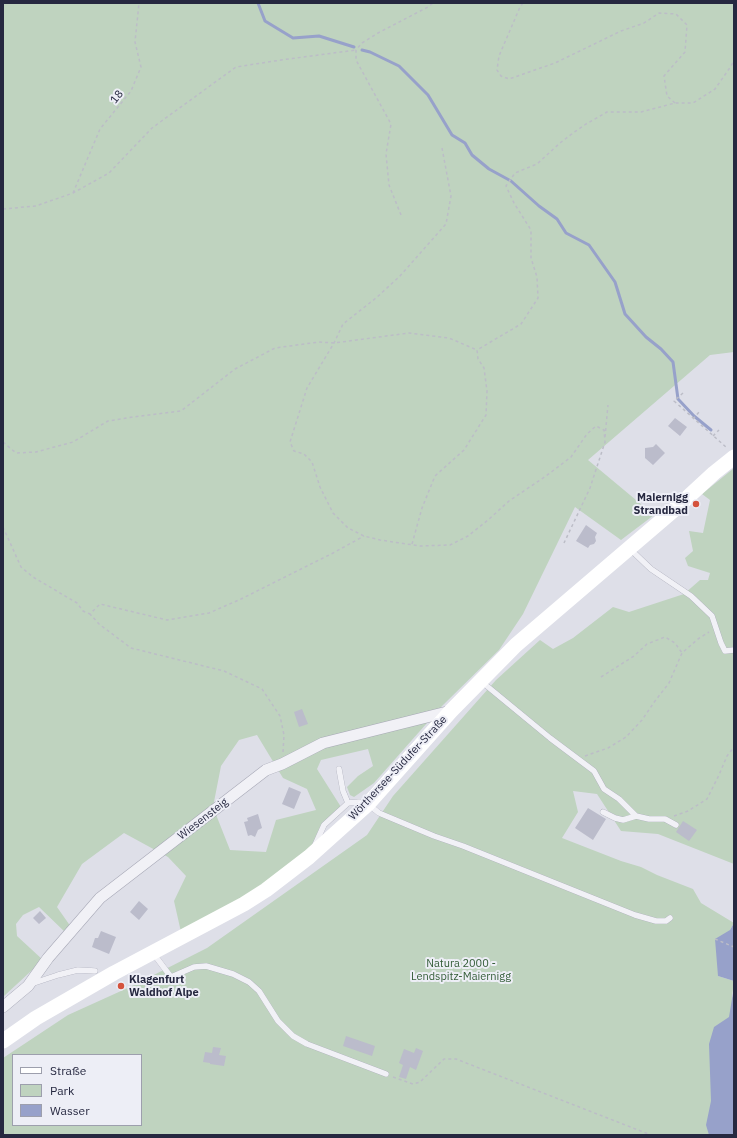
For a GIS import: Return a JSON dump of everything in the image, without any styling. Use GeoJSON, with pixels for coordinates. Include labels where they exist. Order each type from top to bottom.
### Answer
{"type":"FeatureCollection","features":[{"type":"Feature","properties":{"kind":"main road","name":"Wörthersee-Südufer-Straße"},"geometry":{"type":"LineString","coordinates":[[3,1041],[36,1018],[114,973],[244,904],[266,890],[309,857],[368,804],[451,711],[516,645],[675,509],[714,472],[731,453]]}},
{"type":"Feature","properties":{"kind":"street","name":"Wiesensteig"},"geometry":{"type":"LineString","coordinates":[[3,1007],[28,986],[48,958],[100,898],[266,770],[282,764],[323,743],[451,711]]}},
{"type":"Feature","properties":{"kind":"lane"},"geometry":{"type":"LineString","coordinates":[[629,548],[651,569],[691,596],[712,616],[724,651],[734,650]]}},
{"type":"Feature","properties":{"kind":"lane"},"geometry":{"type":"LineString","coordinates":[[480,680],[550,738],[594,771],[604,789],[619,799],[636,816]]}},
{"type":"Feature","properties":{"kind":"lane"},"geometry":{"type":"LineString","coordinates":[[339,769],[343,791],[348,803]]}},
{"type":"Feature","properties":{"kind":"lane"},"geometry":{"type":"LineString","coordinates":[[309,857],[324,826],[348,803],[359,802],[368,804],[379,813],[391,818],[635,915],[656,921],[666,921],[670,918]]}},
{"type":"Feature","properties":{"kind":"lane"},"geometry":{"type":"LineString","coordinates":[[603,812],[623,820],[636,816],[649,819],[665,819],[676,825]]}},
{"type":"Feature","properties":{"kind":"lane"},"geometry":{"type":"LineString","coordinates":[[153,953],[171,977],[194,967],[206,966],[233,974],[249,982],[259,991],[278,1021],[293,1036],[307,1044],[386,1074]]}},
{"type":"Feature","properties":{"kind":"lane"},"geometry":{"type":"LineString","coordinates":[[28,986],[58,975],[78,970],[95,971]]}},
{"type":"Feature","properties":{"kind":"path","name":"18"},"geometry":{"type":"LineString","coordinates":[[73,193],[100,129],[132,91],[141,67],[135,42],[139,3]]}},
{"type":"Feature","properties":{"kind":"path"},"geometry":{"type":"LineString","coordinates":[[400,215],[389,185],[386,154],[391,124],[356,60],[356,50],[362,43],[378,33],[433,3]]}},
{"type":"Feature","properties":{"kind":"path"},"geometry":{"type":"LineString","coordinates":[[523,3],[499,56],[498,70],[501,76],[510,79],[555,63],[621,31],[644,23],[659,13],[676,14],[687,25],[685,52],[664,76],[667,96],[675,103]]}},
{"type":"Feature","properties":{"kind":"path"},"geometry":{"type":"LineString","coordinates":[[3,209],[36,206],[73,193],[109,173],[152,128],[236,67],[356,50]]}},
{"type":"Feature","properties":{"kind":"path"},"geometry":{"type":"LineString","coordinates":[[477,350],[522,324],[538,298],[537,278],[531,258],[531,230],[514,203],[506,186],[515,173],[537,164],[573,133],[608,112],[641,112],[675,103],[693,103],[715,89],[734,61]]}},
{"type":"Feature","properties":{"kind":"path"},"geometry":{"type":"LineString","coordinates":[[442,148],[451,196],[446,224],[399,277],[376,298],[343,324],[334,344],[307,388],[290,442],[294,451],[304,454],[312,462],[320,487],[333,513],[348,528],[364,536],[420,546],[450,545],[468,536],[509,501],[571,457],[587,434],[596,426],[604,430],[605,442]]}},
{"type":"Feature","properties":{"kind":"path"},"geometry":{"type":"LineString","coordinates":[[3,442],[16,453],[36,452],[73,442],[108,421],[133,416],[181,411],[235,369],[274,348],[318,342],[334,344],[409,333],[449,338],[477,350]]}},
{"type":"Feature","properties":{"kind":"path"},"geometry":{"type":"LineString","coordinates":[[412,545],[422,508],[435,476],[464,450],[486,415],[487,391],[484,368],[478,359],[477,350]]}},
{"type":"Feature","properties":{"kind":"path"},"geometry":{"type":"LineString","coordinates":[[683,392],[674,401],[731,453]]}},
{"type":"Feature","properties":{"kind":"path"},"geometry":{"type":"LineString","coordinates":[[564,543],[590,488],[605,442],[608,405]]}},
{"type":"Feature","properties":{"kind":"path"},"geometry":{"type":"LineString","coordinates":[[693,419],[699,412]]}},
{"type":"Feature","properties":{"kind":"path"},"geometry":{"type":"LineString","coordinates":[[713,436],[719,430]]}},
{"type":"Feature","properties":{"kind":"path"},"geometry":{"type":"LineString","coordinates":[[3,527],[21,567],[34,577],[77,603],[83,611],[90,614],[99,624],[131,648],[224,671],[262,689],[280,716],[284,735],[282,764]]}},
{"type":"Feature","properties":{"kind":"path"},"geometry":{"type":"LineString","coordinates":[[90,614],[100,604],[167,620],[209,614],[364,536]]}},
{"type":"Feature","properties":{"kind":"path"},"geometry":{"type":"LineString","coordinates":[[576,758],[608,748],[626,737],[642,720],[654,701],[669,683],[682,653],[698,639],[716,628]]}},
{"type":"Feature","properties":{"kind":"path"},"geometry":{"type":"LineString","coordinates":[[601,677],[634,656],[647,644],[664,637],[675,643],[682,653]]}},
{"type":"Feature","properties":{"kind":"path"},"geometry":{"type":"LineString","coordinates":[[665,819],[688,811],[707,798],[727,756],[734,747]]}},
{"type":"Feature","properties":{"kind":"path"},"geometry":{"type":"LineString","coordinates":[[715,939],[734,947]]}},
{"type":"Feature","properties":{"kind":"path"},"geometry":{"type":"LineString","coordinates":[[386,1074],[413,1084],[420,1082],[444,1059],[456,1059],[651,1135]]}},
{"type":"Feature","properties":{"kind":"green space"},"geometry":{"type":"Polygon","coordinates":[[[3,3],[734,3],[734,352],[710,355],[588,460],[654,515],[621,540],[575,507],[523,614],[499,650],[442,706],[374,783],[354,797],[350,795],[347,787],[358,776],[373,766],[368,749],[321,760],[317,769],[341,807],[327,819],[309,852],[250,897],[181,932],[174,901],[186,876],[168,857],[124,833],[82,864],[57,907],[71,927],[67,934],[39,907],[23,915],[16,924],[17,936],[43,960],[3,997],[3,3]],[[257,735],[239,740],[221,766],[213,807],[230,850],[266,852],[276,820],[316,810],[307,789],[283,778],[257,735]]]}},
{"type":"Feature","properties":{"kind":"green space","name":"Natura 2000 - Lendspitz-Maiernigg"},"geometry":{"type":"Polygon","coordinates":[[[734,468],[734,864],[658,834],[621,831],[597,794],[573,791],[578,812],[562,838],[621,861],[641,867],[693,889],[701,903],[734,923],[730,930],[718,976],[734,981],[732,997],[734,999],[734,1135],[3,1135],[3,1058],[68,1015],[132,986],[207,948],[367,835],[393,796],[496,680],[540,640],[553,649],[573,638],[613,607],[629,612],[684,594],[700,580],[708,580],[710,573],[688,566],[685,558],[693,551],[689,531],[703,533],[710,500],[702,494],[734,468]]]}},
{"type":"Feature","properties":{"kind":"water"},"geometry":{"type":"Polygon","coordinates":[[[734,923],[734,981],[718,976],[715,939],[730,930],[734,923]]]}},
{"type":"Feature","properties":{"kind":"water"},"geometry":{"type":"Polygon","coordinates":[[[734,987],[734,1135],[709,1135],[706,1125],[711,1101],[709,1044],[714,1027],[729,1017],[734,987]]]}},
{"type":"Feature","properties":{"kind":"building"},"geometry":{"type":"Polygon","coordinates":[[[675,418],[687,427],[680,436],[668,426],[675,418]]]}},
{"type":"Feature","properties":{"kind":"building"},"geometry":{"type":"Polygon","coordinates":[[[656,444],[665,453],[653,465],[645,458],[645,448],[653,447],[656,444]]]}},
{"type":"Feature","properties":{"kind":"building"},"geometry":{"type":"Polygon","coordinates":[[[586,525],[597,533],[595,537],[596,541],[588,548],[576,541],[586,525]]]}},
{"type":"Feature","properties":{"kind":"building"},"geometry":{"type":"Polygon","coordinates":[[[302,709],[308,724],[299,727],[294,712],[302,709]]]}},
{"type":"Feature","properties":{"kind":"building"},"geometry":{"type":"Polygon","coordinates":[[[289,787],[301,792],[294,809],[282,804],[289,787]]]}},
{"type":"Feature","properties":{"kind":"building"},"geometry":{"type":"Polygon","coordinates":[[[588,808],[606,819],[593,840],[575,828],[588,808]]]}},
{"type":"Feature","properties":{"kind":"building"},"geometry":{"type":"Polygon","coordinates":[[[258,814],[262,828],[258,830],[255,837],[251,835],[248,836],[244,822],[248,821],[247,818],[258,814]]]}},
{"type":"Feature","properties":{"kind":"building"},"geometry":{"type":"Polygon","coordinates":[[[683,821],[697,830],[689,841],[676,832],[683,821]]]}},
{"type":"Feature","properties":{"kind":"building"},"geometry":{"type":"Polygon","coordinates":[[[139,901],[148,909],[139,920],[130,912],[139,901]]]}},
{"type":"Feature","properties":{"kind":"building"},"geometry":{"type":"Polygon","coordinates":[[[40,911],[46,918],[39,924],[33,918],[40,911]]]}},
{"type":"Feature","properties":{"kind":"building"},"geometry":{"type":"Polygon","coordinates":[[[101,931],[116,937],[109,954],[92,947],[95,938],[98,938],[101,931]]]}},
{"type":"Feature","properties":{"kind":"building"},"geometry":{"type":"Polygon","coordinates":[[[346,1036],[375,1046],[372,1056],[343,1046],[346,1036]]]}},
{"type":"Feature","properties":{"kind":"building"},"geometry":{"type":"Polygon","coordinates":[[[213,1047],[221,1048],[219,1055],[226,1056],[224,1066],[203,1062],[205,1052],[212,1053],[213,1047]]]}},
{"type":"Feature","properties":{"kind":"building"},"geometry":{"type":"Polygon","coordinates":[[[416,1048],[423,1051],[416,1070],[410,1067],[406,1079],[399,1077],[403,1065],[399,1063],[404,1049],[414,1053],[416,1048]]]}},
{"type":"Feature","properties":{"kind":"waterway"},"geometry":{"type":"LineString","coordinates":[[258,3],[265,21],[293,38],[319,36],[354,47]]}},
{"type":"Feature","properties":{"kind":"waterway"},"geometry":{"type":"LineString","coordinates":[[362,50],[370,52],[399,66],[428,95],[452,135],[465,143],[472,155],[489,169],[511,181],[539,206],[557,219],[566,233],[589,245],[615,282],[625,314],[646,337],[661,349],[673,362],[678,399],[694,416],[711,430]]}},
{"type":"Feature","properties":{"kind":"place","name":"Maiernigg Strandbad"},"geometry":{"type":"Point","coordinates":[696,504]}},
{"type":"Feature","properties":{"kind":"place","name":"Klagenfurt Waldhof Alpe"},"geometry":{"type":"Point","coordinates":[121,986]}}]}
